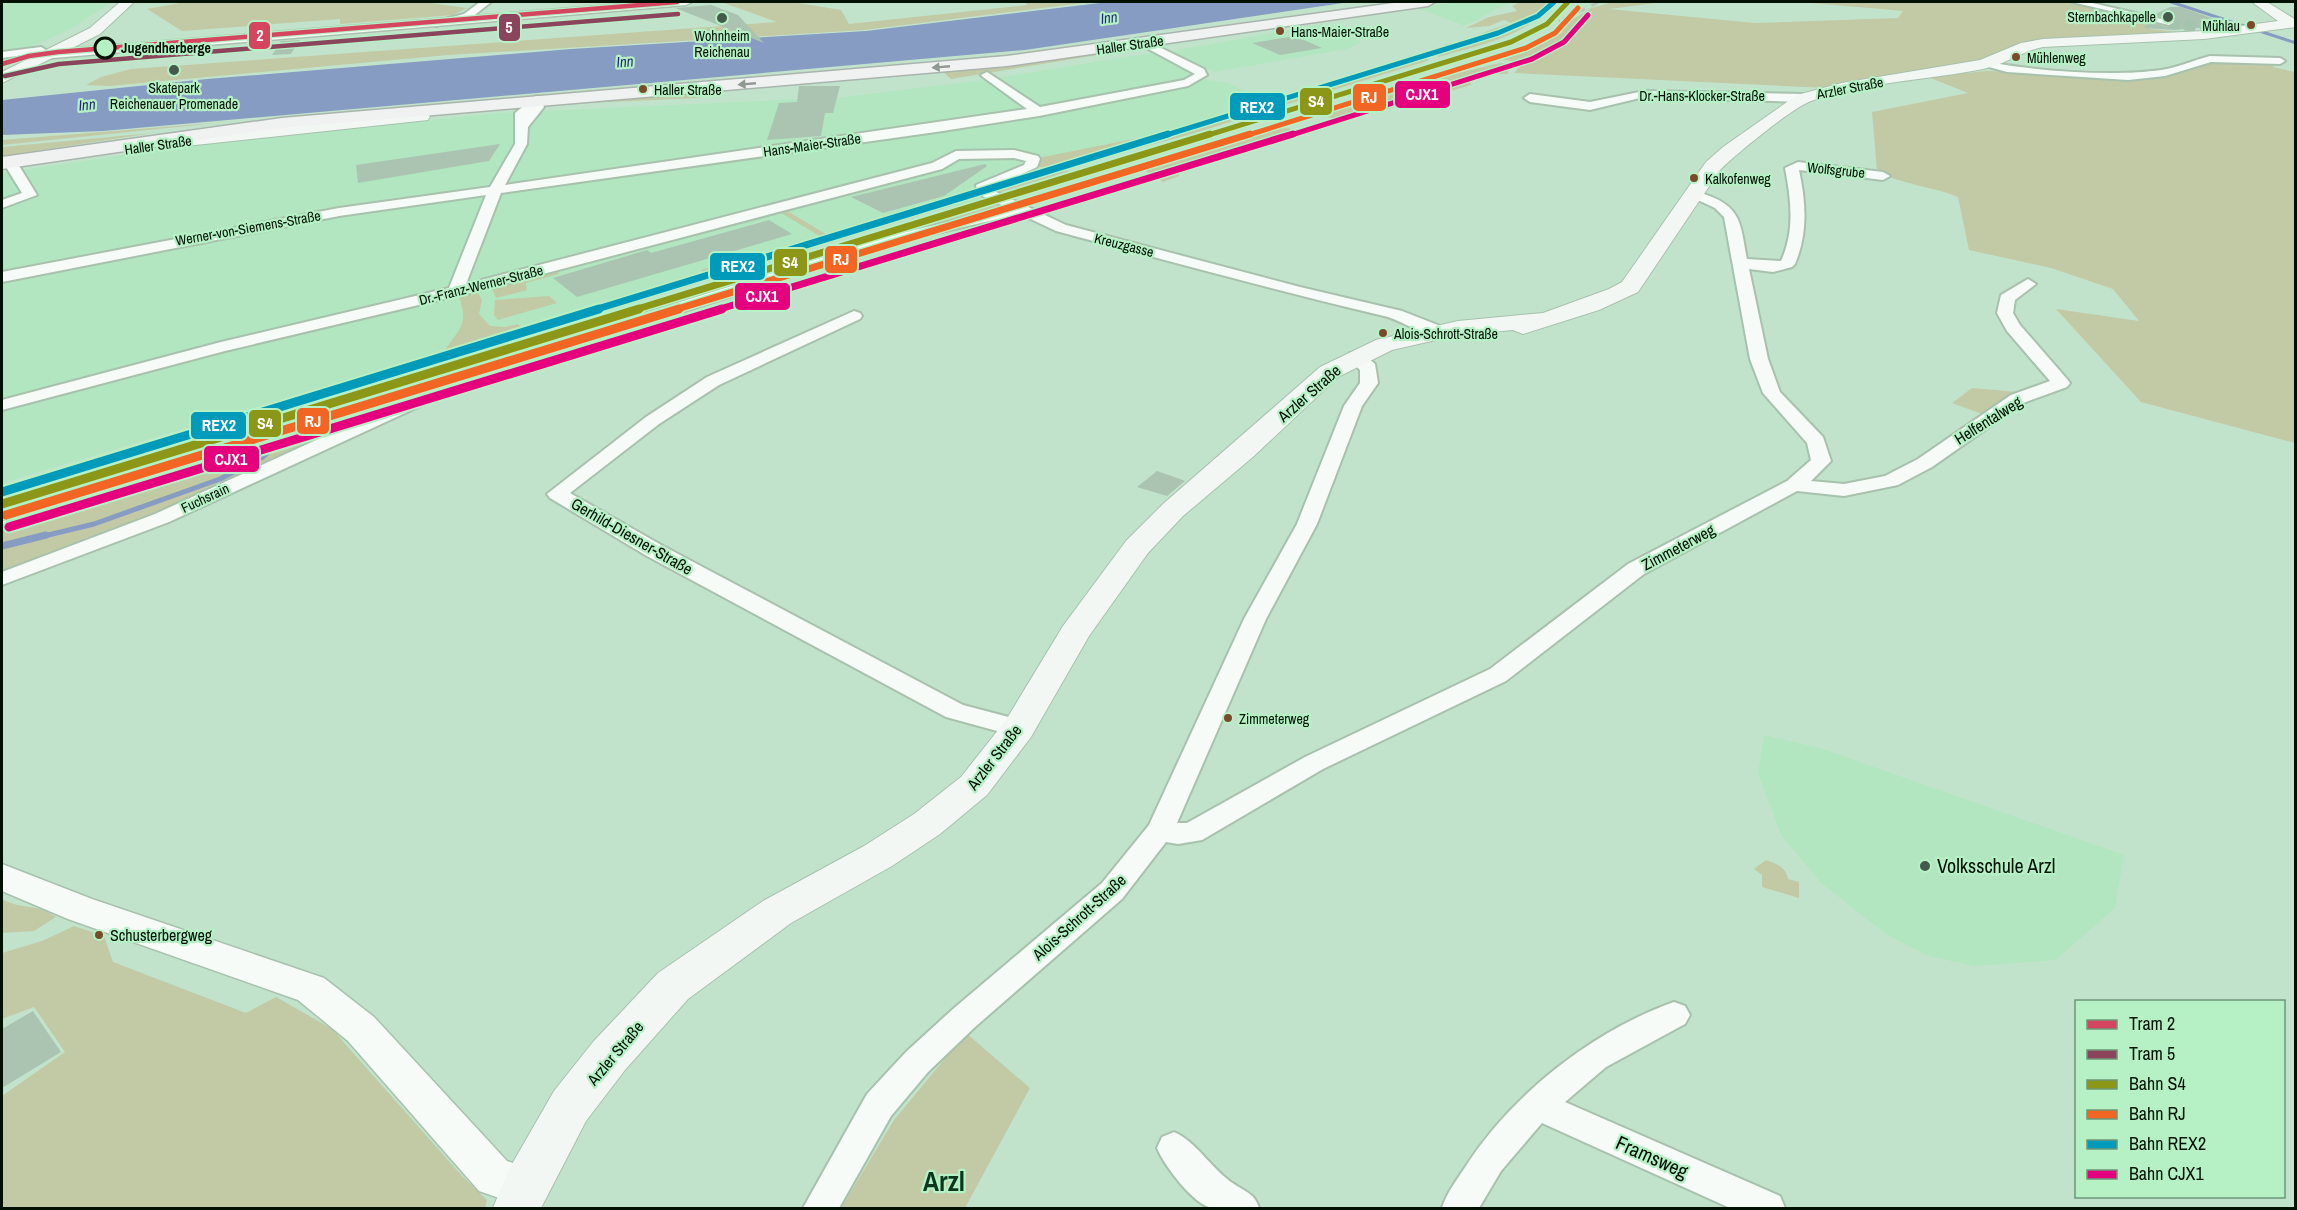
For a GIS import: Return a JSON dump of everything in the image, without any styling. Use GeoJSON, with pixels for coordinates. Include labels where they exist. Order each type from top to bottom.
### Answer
{"type":"FeatureCollection","features":[{"type":"Feature","properties":{"kind":"main road","name":"Haller Straße"},"geometry":{"type":"LineString","coordinates":[[908,87],[1150,45],[1428,2]]}},
{"type":"Feature","properties":{"kind":"main road"},"geometry":{"type":"LineString","coordinates":[[2258,2],[2294,25]]}},
{"type":"Feature","properties":{"kind":"main road"},"geometry":{"type":"LineString","coordinates":[[112,44],[93,41],[91,36],[122,6]]}},
{"type":"Feature","properties":{"kind":"main road"},"geometry":{"type":"LineString","coordinates":[[2,71],[49,54],[122,6]]}},
{"type":"Feature","properties":{"kind":"main road","name":"Arzler Straße"},"geometry":{"type":"LineString","coordinates":[[521,1198],[570,1106],[609,1056],[673,986],[777,912],[878,856],[927,824],[974,786],[1019,728],[1070,638],[1137,547],[1173,510],[1244,450],[1329,372],[1384,345],[1442,333],[1522,327],[1576,312],[1610,299],[1630,287],[1713,166],[1729,151],[1803,98],[1842,88],[1984,64],[2026,46],[2043,43],[2211,34],[2294,25]]}},
{"type":"Feature","properties":{"kind":"main road"},"geometry":{"type":"LineString","coordinates":[[2,78],[95,31]]}},
{"type":"Feature","properties":{"kind":"main road","name":"Haller Straße"},"geometry":{"type":"LineString","coordinates":[[219,131],[531,110],[1150,45]]}},
{"type":"Feature","properties":{"kind":"main road","name":"Haller Straße"},"geometry":{"type":"LineString","coordinates":[[705,93],[836,93]]}},
{"type":"Feature","properties":{"kind":"main road","name":"Haller Straße"},"geometry":{"type":"LineString","coordinates":[[4,164],[219,131],[397,112],[531,110]]}},
{"type":"Feature","properties":{"kind":"main road"},"geometry":{"type":"LineString","coordinates":[[4,164],[191,130],[397,112]]}},
{"type":"Feature","properties":{"kind":"main road","name":"Haller Straße"},"geometry":{"type":"LineString","coordinates":[[4,164],[205,139],[422,116]]}},
{"type":"Feature","properties":{"kind":"street"},"geometry":{"type":"LineString","coordinates":[[430,24],[474,15],[486,2]]}},
{"type":"Feature","properties":{"kind":"street"},"geometry":{"type":"LineString","coordinates":[[49,54],[112,44],[650,2]]}},
{"type":"Feature","properties":{"kind":"street"},"geometry":{"type":"LineString","coordinates":[[2,56],[686,2]]}},
{"type":"Feature","properties":{"kind":"street"},"geometry":{"type":"LineString","coordinates":[[2077,2],[2169,22]]}},
{"type":"Feature","properties":{"kind":"street","name":"Hans-Maier-Straße"},"geometry":{"type":"LineString","coordinates":[[496,188],[1039,112],[1188,83],[1201,75],[1200,71],[1150,45]]}},
{"type":"Feature","properties":{"kind":"street"},"geometry":{"type":"LineString","coordinates":[[1984,64],[2007,69],[2128,77],[2165,73],[2210,59],[2280,61]]}},
{"type":"Feature","properties":{"kind":"street"},"geometry":{"type":"LineString","coordinates":[[987,75],[1039,112]]}},
{"type":"Feature","properties":{"kind":"street","name":"Dr.-Hans-Klocker-Straße"},"geometry":{"type":"LineString","coordinates":[[1530,98],[1586,106],[1644,94],[1803,98]]}},
{"type":"Feature","properties":{"kind":"street"},"geometry":{"type":"LineString","coordinates":[[456,292],[468,253],[496,188],[520,146],[531,110]]}},
{"type":"Feature","properties":{"kind":"street"},"geometry":{"type":"LineString","coordinates":[[936,128],[956,147],[957,155]]}},
{"type":"Feature","properties":{"kind":"street","name":"Kreuzgasse"},"geometry":{"type":"LineString","coordinates":[[957,155],[1014,154],[1030,158],[1034,161],[1026,169],[986,183],[983,188],[986,193],[1016,208],[1070,231],[1297,291],[1396,314],[1442,333]]}},
{"type":"Feature","properties":{"kind":"street","name":"Dr.-Franz-Werner-Straße"},"geometry":{"type":"LineString","coordinates":[[2,405],[221,347],[456,292],[937,166],[957,155]]}},
{"type":"Feature","properties":{"kind":"street"},"geometry":{"type":"LineString","coordinates":[[4,164],[30,195],[8,203]]}},
{"type":"Feature","properties":{"kind":"street","name":"Wolfsgrube"},"geometry":{"type":"LineString","coordinates":[[1741,263],[1773,267],[1787,264],[1795,249],[1799,200],[1792,168],[1798,166],[1857,171],[1883,176]]}},
{"type":"Feature","properties":{"kind":"street","name":"Werner-von-Siemens-Straße"},"geometry":{"type":"LineString","coordinates":[[2,277],[254,226],[496,188]]}},
{"type":"Feature","properties":{"kind":"street"},"geometry":{"type":"LineString","coordinates":[[1694,195],[1720,205],[1731,216],[1759,359],[1772,393],[1791,417],[1816,441],[1821,460],[1794,485]]}},
{"type":"Feature","properties":{"kind":"street","name":"Fuchsrain"},"geometry":{"type":"LineString","coordinates":[[2,579],[162,518],[462,380],[507,362],[903,237],[1016,208]]}},
{"type":"Feature","properties":{"kind":"street","name":"Helfentalweg"},"geometry":{"type":"LineString","coordinates":[[1794,485],[1845,490],[1890,481],[1925,463],[2017,399],[2061,383],[2013,327],[2005,313],[2007,298],[2028,284]]}},
{"type":"Feature","properties":{"kind":"street","name":"Gerhild-Diesner-Straße"},"geometry":{"type":"LineString","coordinates":[[854,316],[812,339],[733,371],[678,402],[557,494],[656,551],[955,711],[1019,728]]}},
{"type":"Feature","properties":{"kind":"street","name":"Alois-Schrott-Straße"},"geometry":{"type":"LineString","coordinates":[[820,1209],[879,1106],[917,1062],[964,1018],[1112,891],[1138,862],[1160,830],[1255,619],[1307,524],[1353,406],[1369,383],[1369,368],[1356,357]]}},
{"type":"Feature","properties":{"kind":"street"},"geometry":{"type":"LineString","coordinates":[[2,520],[438,383],[462,380]]}},
{"type":"Feature","properties":{"kind":"street","name":"Zimmeterweg"},"geometry":{"type":"LineString","coordinates":[[1160,830],[1178,834],[1192,833],[1314,763],[1492,679],[1636,569],[1794,485]]}},
{"type":"Feature","properties":{"kind":"street"},"geometry":{"type":"LineString","coordinates":[[2,877],[80,909],[311,989],[361,1029],[494,1178],[521,1198]]}},
{"type":"Feature","properties":{"kind":"street"},"geometry":{"type":"LineString","coordinates":[[1459,1209],[1489,1160],[1537,1106],[1595,1057],[1674,1015]]}},
{"type":"Feature","properties":{"kind":"street","name":"Framsweg"},"geometry":{"type":"LineString","coordinates":[[1537,1106],[1767,1209]]}},
{"type":"Feature","properties":{"kind":"street"},"geometry":{"type":"LineString","coordinates":[[1173,1148],[1196,1178],[1216,1195],[1242,1209]]}},
{"type":"Feature","properties":{"kind":"shaded area"},"geometry":{"type":"Polygon","coordinates":[[[2,2],[112,2],[69,30],[2,59],[2,2]]]}},
{"type":"Feature","properties":{"kind":"shaded area"},"geometry":{"type":"Polygon","coordinates":[[[186,2],[423,2],[467,8],[453,15],[340,24],[340,19],[182,31],[147,9],[186,2]]]}},
{"type":"Feature","properties":{"kind":"shaded area"},"geometry":{"type":"Polygon","coordinates":[[[721,2],[792,2],[841,10],[849,24],[1027,5],[1025,2],[1092,2],[864,30],[448,55],[109,86],[86,85],[101,77],[131,69],[777,22],[721,2]]]}},
{"type":"Feature","properties":{"kind":"shaded area"},"geometry":{"type":"Polygon","coordinates":[[[1458,2],[1510,2],[1465,26],[1417,8],[1458,2]]]}},
{"type":"Feature","properties":{"kind":"shaded area"},"geometry":{"type":"Polygon","coordinates":[[[1521,2],[1556,2],[1544,14],[1518,31],[1488,43],[1438,57],[1437,52],[1446,44],[1459,42],[1511,23],[1504,20],[1489,26],[1466,28],[1489,17],[1517,11],[1512,6],[1521,2]]]}},
{"type":"Feature","properties":{"kind":"shaded area"},"geometry":{"type":"Polygon","coordinates":[[[1613,2],[1664,2],[1609,9],[1755,23],[1898,18],[1903,11],[1800,2],[2071,2],[2139,17],[2150,29],[2198,34],[2032,42],[1984,64],[1827,88],[1514,73],[1523,62],[1503,60],[1506,56],[1500,60],[1311,112],[1510,49],[1516,50],[1512,53],[1562,33],[1560,28],[1591,8],[1613,2]]]}},
{"type":"Feature","properties":{"kind":"shaded area"},"geometry":{"type":"Polygon","coordinates":[[[1321,24],[1362,42],[1347,49],[1214,72],[1172,51],[1321,24]]]}},
{"type":"Feature","properties":{"kind":"shaded area"},"geometry":{"type":"Polygon","coordinates":[[[1131,47],[1134,49],[951,79],[942,71],[1131,47]]]}},
{"type":"Feature","properties":{"kind":"shaded area"},"geometry":{"type":"Polygon","coordinates":[[[1150,53],[1207,80],[1228,83],[1269,103],[1234,109],[1224,115],[1174,131],[1022,162],[1019,168],[1009,174],[974,185],[969,191],[982,201],[954,207],[938,203],[896,221],[861,227],[2,483],[2,173],[217,141],[498,113],[844,97],[984,80],[1150,53]]]}},
{"type":"Feature","properties":{"kind":"shaded area"},"geometry":{"type":"Polygon","coordinates":[[[1423,58],[1430,60],[1188,135],[1056,170],[1070,171],[998,193],[994,188],[1008,179],[1051,170],[1033,165],[1033,159],[1174,131],[1224,115],[1234,109],[1275,103],[1423,58]]]}},
{"type":"Feature","properties":{"kind":"shaded area"},"geometry":{"type":"Polygon","coordinates":[[[2215,60],[2272,62],[2275,64],[2273,67],[2295,72],[2295,443],[2141,402],[2056,309],[2139,321],[2113,289],[2051,268],[1969,250],[1958,197],[1877,171],[1872,112],[1968,93],[1928,77],[1986,71],[2168,77],[2215,60]]]}},
{"type":"Feature","properties":{"kind":"shaded area"},"geometry":{"type":"Polygon","coordinates":[[[1500,63],[1509,64],[1508,74],[1493,74],[1470,79],[1471,85],[1367,115],[1335,119],[1321,115],[1450,75],[1500,63]]]}},
{"type":"Feature","properties":{"kind":"shaded area"},"geometry":{"type":"Polygon","coordinates":[[[706,91],[705,96],[697,98],[543,105],[706,91]]]}},
{"type":"Feature","properties":{"kind":"shaded area"},"geometry":{"type":"Polygon","coordinates":[[[226,122],[2,145],[2,140],[226,122]]]}},
{"type":"Feature","properties":{"kind":"shaded area"},"geometry":{"type":"Polygon","coordinates":[[[1290,128],[1292,135],[1281,135],[1191,166],[1179,171],[1179,176],[1163,182],[1144,170],[1164,161],[1268,130],[1290,128]]]}},
{"type":"Feature","properties":{"kind":"shaded area"},"geometry":{"type":"Polygon","coordinates":[[[153,133],[2,156],[2,147],[153,133]]]}},
{"type":"Feature","properties":{"kind":"shaded area"},"geometry":{"type":"Polygon","coordinates":[[[995,202],[1006,209],[898,237],[995,202]]]}},
{"type":"Feature","properties":{"kind":"shaded area"},"geometry":{"type":"Polygon","coordinates":[[[938,203],[951,206],[56,479],[50,472],[443,354],[462,322],[459,296],[477,291],[482,300],[479,314],[490,326],[505,327],[518,324],[523,329],[706,274],[701,270],[718,265],[724,268],[823,238],[778,211],[784,209],[829,236],[896,221],[938,203]]]}},
{"type":"Feature","properties":{"kind":"shaded area"},"geometry":{"type":"Polygon","coordinates":[[[557,270],[559,274],[526,283],[527,290],[496,298],[491,287],[557,270]]]}},
{"type":"Feature","properties":{"kind":"shaded area"},"geometry":{"type":"Polygon","coordinates":[[[549,296],[557,303],[498,320],[494,315],[495,300],[549,296]]]}},
{"type":"Feature","properties":{"kind":"shaded area"},"geometry":{"type":"Polygon","coordinates":[[[1972,388],[2029,393],[1985,415],[1952,403],[1972,388]]]}},
{"type":"Feature","properties":{"kind":"shaded area"},"geometry":{"type":"Polygon","coordinates":[[[329,421],[336,431],[157,514],[2,573],[2,523],[329,421]]]}},
{"type":"Feature","properties":{"kind":"shaded area"},"geometry":{"type":"Polygon","coordinates":[[[1764,735],[1823,749],[2124,855],[2115,908],[2056,960],[1975,966],[1928,956],[1884,933],[1820,882],[1781,835],[1758,774],[1764,735]]]}},
{"type":"Feature","properties":{"kind":"shaded area"},"geometry":{"type":"Polygon","coordinates":[[[1766,860],[1783,869],[1788,879],[1799,882],[1799,898],[1762,887],[1762,875],[1754,869],[1766,860]]]}},
{"type":"Feature","properties":{"kind":"shaded area"},"geometry":{"type":"Polygon","coordinates":[[[2,899],[16,905],[49,912],[56,917],[34,931],[2,933],[2,899]]]}},
{"type":"Feature","properties":{"kind":"shaded area"},"geometry":{"type":"Polygon","coordinates":[[[74,926],[104,936],[113,962],[246,1013],[276,997],[332,1029],[462,1176],[487,1200],[485,1208],[2,1208],[2,1096],[65,1052],[34,1007],[2,1019],[2,953],[42,941],[74,926]]]}},
{"type":"Feature","properties":{"kind":"shaded area"},"geometry":{"type":"Polygon","coordinates":[[[966,1033],[1030,1088],[965,1208],[841,1208],[894,1120],[966,1033]]]}},
{"type":"Feature","properties":{"kind":"water","name":"Inn"},"geometry":{"type":"Polygon","coordinates":[[[1108,2],[1350,2],[1025,50],[103,131],[2,135],[2,100],[207,79],[571,49],[866,31],[1108,2]]]}},
{"type":"Feature","properties":{"kind":"building","name":"Wohnheim Reichenau"},"geometry":{"type":"Polygon","coordinates":[[[711,5],[738,15],[764,43],[675,8],[711,5]]]}},
{"type":"Feature","properties":{"kind":"building"},"geometry":{"type":"Polygon","coordinates":[[[2170,7],[2181,7],[2231,25],[2174,30],[2144,28],[2148,22],[2168,27],[2175,24],[2175,20],[2154,15],[2170,7]]]}},
{"type":"Feature","properties":{"kind":"building"},"geometry":{"type":"Polygon","coordinates":[[[1295,36],[1322,48],[1280,55],[1252,43],[1295,36]]]}},
{"type":"Feature","properties":{"kind":"building"},"geometry":{"type":"Polygon","coordinates":[[[300,40],[291,54],[272,55],[281,41],[300,40]]]}},
{"type":"Feature","properties":{"kind":"building"},"geometry":{"type":"Polygon","coordinates":[[[799,86],[840,86],[833,113],[825,113],[821,136],[767,140],[779,103],[797,102],[799,86]]]}},
{"type":"Feature","properties":{"kind":"building"},"geometry":{"type":"Polygon","coordinates":[[[500,144],[489,161],[358,183],[356,165],[500,144]]]}},
{"type":"Feature","properties":{"kind":"building"},"geometry":{"type":"Polygon","coordinates":[[[985,164],[987,166],[944,196],[883,213],[851,197],[985,164]]]}},
{"type":"Feature","properties":{"kind":"building"},"geometry":{"type":"Polygon","coordinates":[[[769,220],[792,234],[577,297],[553,278],[647,250],[651,253],[769,220]]]}},
{"type":"Feature","properties":{"kind":"building"},"geometry":{"type":"Polygon","coordinates":[[[1157,471],[1185,481],[1167,496],[1137,487],[1157,471]]]}},
{"type":"Feature","properties":{"kind":"building"},"geometry":{"type":"Polygon","coordinates":[[[33,1011],[61,1052],[2,1088],[2,1029],[33,1011]]]}},
{"type":"Feature","properties":{"kind":"waterway"},"geometry":{"type":"LineString","coordinates":[[2171,2],[2296,43]]}},
{"type":"Feature","properties":{"kind":"waterway"},"geometry":{"type":"LineString","coordinates":[[40,537],[94,524],[220,479],[263,457],[287,435]]}},
{"type":"Feature","properties":{"kind":"waterway"},"geometry":{"type":"LineString","coordinates":[[2,546],[46,535]]}},
{"type":"Feature","properties":{"kind":"tunnel"},"geometry":{"type":"LineString","coordinates":[[2169,22],[2223,32]]}},
{"type":"Feature","properties":{"kind":"railway"},"geometry":{"type":"LineString","coordinates":[[1560,21],[1599,2]]}},
{"type":"Feature","properties":{"kind":"tram line","name":"2"},"geometry":{"type":"LineString","coordinates":[[2,64],[29,56],[58,52],[677,2]]}},
{"type":"Feature","properties":{"kind":"tram line","name":"5"},"geometry":{"type":"LineString","coordinates":[[5,76],[59,64],[678,14]]}},
{"type":"Feature","properties":{"kind":"rail line","name":"REX2"},"geometry":{"type":"LineString","coordinates":[[2,492],[1498,33],[1538,16],[1554,2]]}},
{"type":"Feature","properties":{"kind":"rail line","name":"S4"},"geometry":{"type":"LineString","coordinates":[[2,504],[1501,45],[1521,38],[1547,24],[1568,2]]}},
{"type":"Feature","properties":{"kind":"rail line","name":"RJ"},"geometry":{"type":"LineString","coordinates":[[6,515],[1505,56],[1546,39],[1564,26],[1578,8]]}},
{"type":"Feature","properties":{"kind":"rail line","name":"CJX1"},"geometry":{"type":"LineString","coordinates":[[9,527],[1509,68],[1564,42],[1588,15]]}},
{"type":"Feature","properties":{"kind":"place","name":"Sternbachkapelle"},"geometry":{"type":"Point","coordinates":[2168,17]}},
{"type":"Feature","properties":{"kind":"place","name":"Wohnheim Reichenau"},"geometry":{"type":"Point","coordinates":[722,18]}},
{"type":"Feature","properties":{"kind":"place","name":"Mühlau"},"geometry":{"type":"Point","coordinates":[2251,25]}},
{"type":"Feature","properties":{"kind":"place","name":"Hans-Maier-Straße"},"geometry":{"type":"Point","coordinates":[1280,31]}},
{"type":"Feature","properties":{"kind":"place","name":"Jugendherberge"},"geometry":{"type":"Point","coordinates":[105,48]}},
{"type":"Feature","properties":{"kind":"place","name":"Mühlenweg"},"geometry":{"type":"Point","coordinates":[2016,57]}},
{"type":"Feature","properties":{"kind":"place","name":"Skatepark Reichenauer Promenade"},"geometry":{"type":"Point","coordinates":[174,70]}},
{"type":"Feature","properties":{"kind":"place","name":"Haller Straße"},"geometry":{"type":"Point","coordinates":[643,89]}},
{"type":"Feature","properties":{"kind":"place","name":"Kalkofenweg"},"geometry":{"type":"Point","coordinates":[1694,178]}},
{"type":"Feature","properties":{"kind":"place","name":"Alois-Schrott-Straße"},"geometry":{"type":"Point","coordinates":[1383,333]}},
{"type":"Feature","properties":{"kind":"place","name":"Zimmeterweg"},"geometry":{"type":"Point","coordinates":[1228,718]}},
{"type":"Feature","properties":{"kind":"place","name":"Volksschule Arzl"},"geometry":{"type":"Point","coordinates":[1925,866]}},
{"type":"Feature","properties":{"kind":"place","name":"Schusterbergweg"},"geometry":{"type":"Point","coordinates":[99,935]}},
{"type":"Feature","properties":{"kind":"district","name":"Arzl"},"geometry":{"type":"Point","coordinates":[944,1182]}}]}
